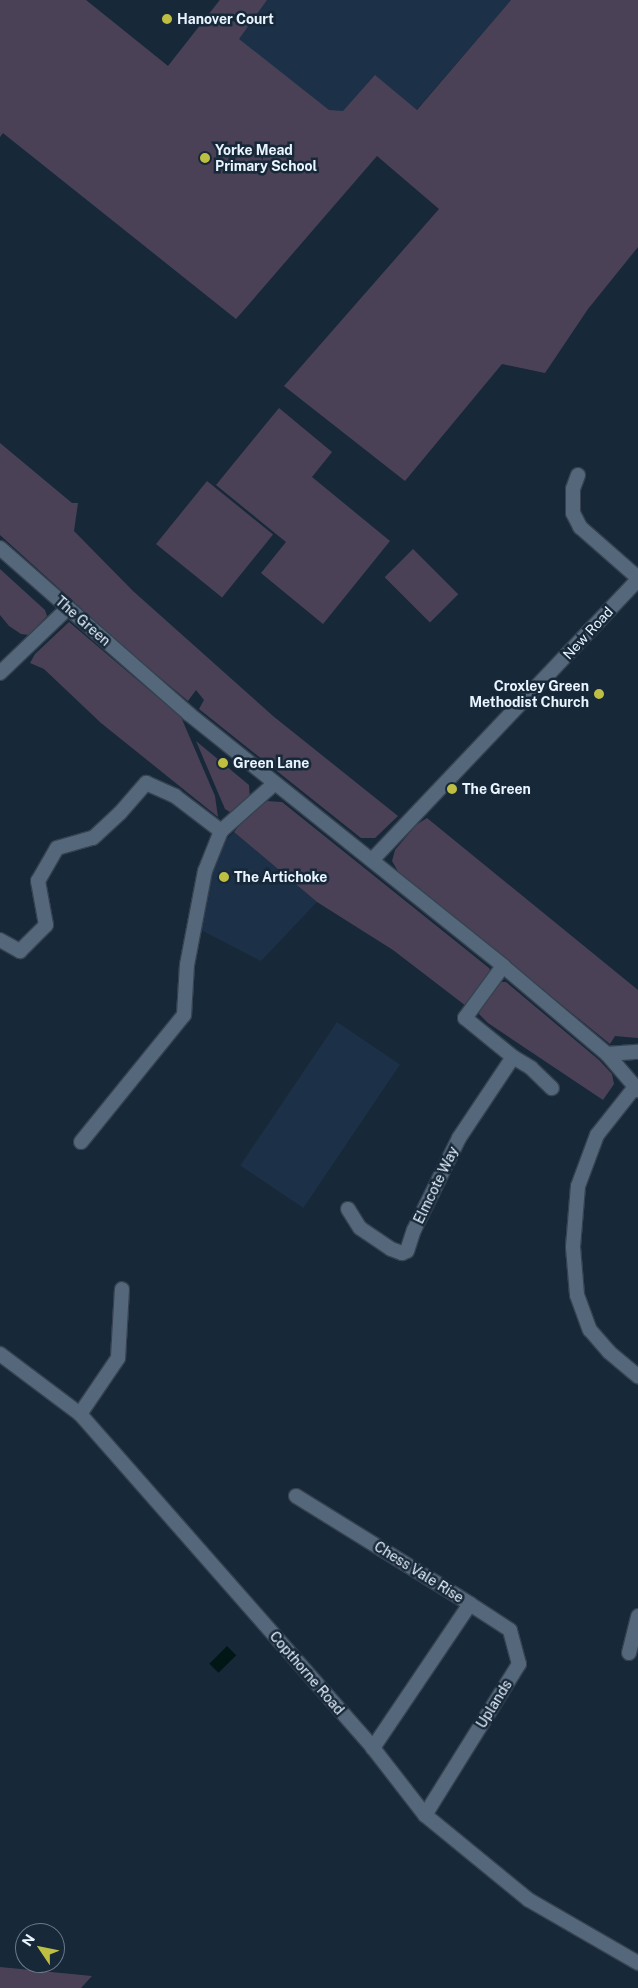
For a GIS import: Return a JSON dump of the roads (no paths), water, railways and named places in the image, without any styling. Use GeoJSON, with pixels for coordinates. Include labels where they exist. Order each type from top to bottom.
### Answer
{"type":"FeatureCollection","features":[{"type":"Feature","properties":{"kind":"street"},"geometry":{"type":"LineString","coordinates":[[578,476],[573,489],[573,513],[580,528],[638,579]]}},
{"type":"Feature","properties":{"kind":"street","name":"The Green"},"geometry":{"type":"LineString","coordinates":[[0,548],[170,698],[503,966],[607,1054],[636,1088]]}},
{"type":"Feature","properties":{"kind":"street","name":"New Road"},"geometry":{"type":"LineString","coordinates":[[372,860],[638,579]]}},
{"type":"Feature","properties":{"kind":"street"},"geometry":{"type":"LineString","coordinates":[[0,673],[68,608]]}},
{"type":"Feature","properties":{"kind":"street"},"geometry":{"type":"LineString","coordinates":[[0,940],[20,951],[46,925],[38,881],[57,848],[93,838],[120,813],[146,783],[175,796],[221,831]]}},
{"type":"Feature","properties":{"kind":"street"},"geometry":{"type":"LineString","coordinates":[[81,1142],[184,1014],[187,965],[205,871],[221,831],[275,783]]}},
{"type":"Feature","properties":{"kind":"street"},"geometry":{"type":"LineString","coordinates":[[503,966],[465,1018],[513,1057],[531,1068],[552,1088]]}},
{"type":"Feature","properties":{"kind":"street"},"geometry":{"type":"LineString","coordinates":[[607,1054],[638,1052]]}},
{"type":"Feature","properties":{"kind":"street","name":"Elmcote Way"},"geometry":{"type":"LineString","coordinates":[[348,1209],[355,1223],[391,1250],[402,1253],[407,1251],[414,1230],[456,1144],[513,1057]]}},
{"type":"Feature","properties":{"kind":"street"},"geometry":{"type":"LineString","coordinates":[[636,1088],[597,1136],[578,1186],[573,1247],[577,1295],[590,1330],[609,1352],[638,1376]]}},
{"type":"Feature","properties":{"kind":"street"},"geometry":{"type":"LineString","coordinates":[[80,1414],[118,1358],[122,1289]]}},
{"type":"Feature","properties":{"kind":"street","name":"Copthorne Road"},"geometry":{"type":"LineString","coordinates":[[0,1354],[80,1414],[373,1748],[425,1815],[530,1900],[638,1963]]}},
{"type":"Feature","properties":{"kind":"street","name":"Chess Vale Rise"},"geometry":{"type":"LineString","coordinates":[[296,1496],[470,1604],[373,1748]]}},
{"type":"Feature","properties":{"kind":"street","name":"Uplands"},"geometry":{"type":"LineString","coordinates":[[425,1815],[519,1664],[510,1630],[470,1604]]}},
{"type":"Feature","properties":{"kind":"street"},"geometry":{"type":"LineString","coordinates":[[629,1653],[638,1616]]}},
{"type":"Feature","properties":{"kind":"place","name":"Hanover Court"},"geometry":{"type":"Point","coordinates":[167,19]}},
{"type":"Feature","properties":{"kind":"place","name":"Yorke Mead Primary School"},"geometry":{"type":"Point","coordinates":[205,158]}},
{"type":"Feature","properties":{"kind":"place","name":"Croxley Green Methodist Church"},"geometry":{"type":"Point","coordinates":[599,694]}},
{"type":"Feature","properties":{"kind":"place","name":"Green Lane"},"geometry":{"type":"Point","coordinates":[223,763]}},
{"type":"Feature","properties":{"kind":"place","name":"The Green"},"geometry":{"type":"Point","coordinates":[452,789]}},
{"type":"Feature","properties":{"kind":"place","name":"The Artichoke"},"geometry":{"type":"Point","coordinates":[224,877]}}]}
